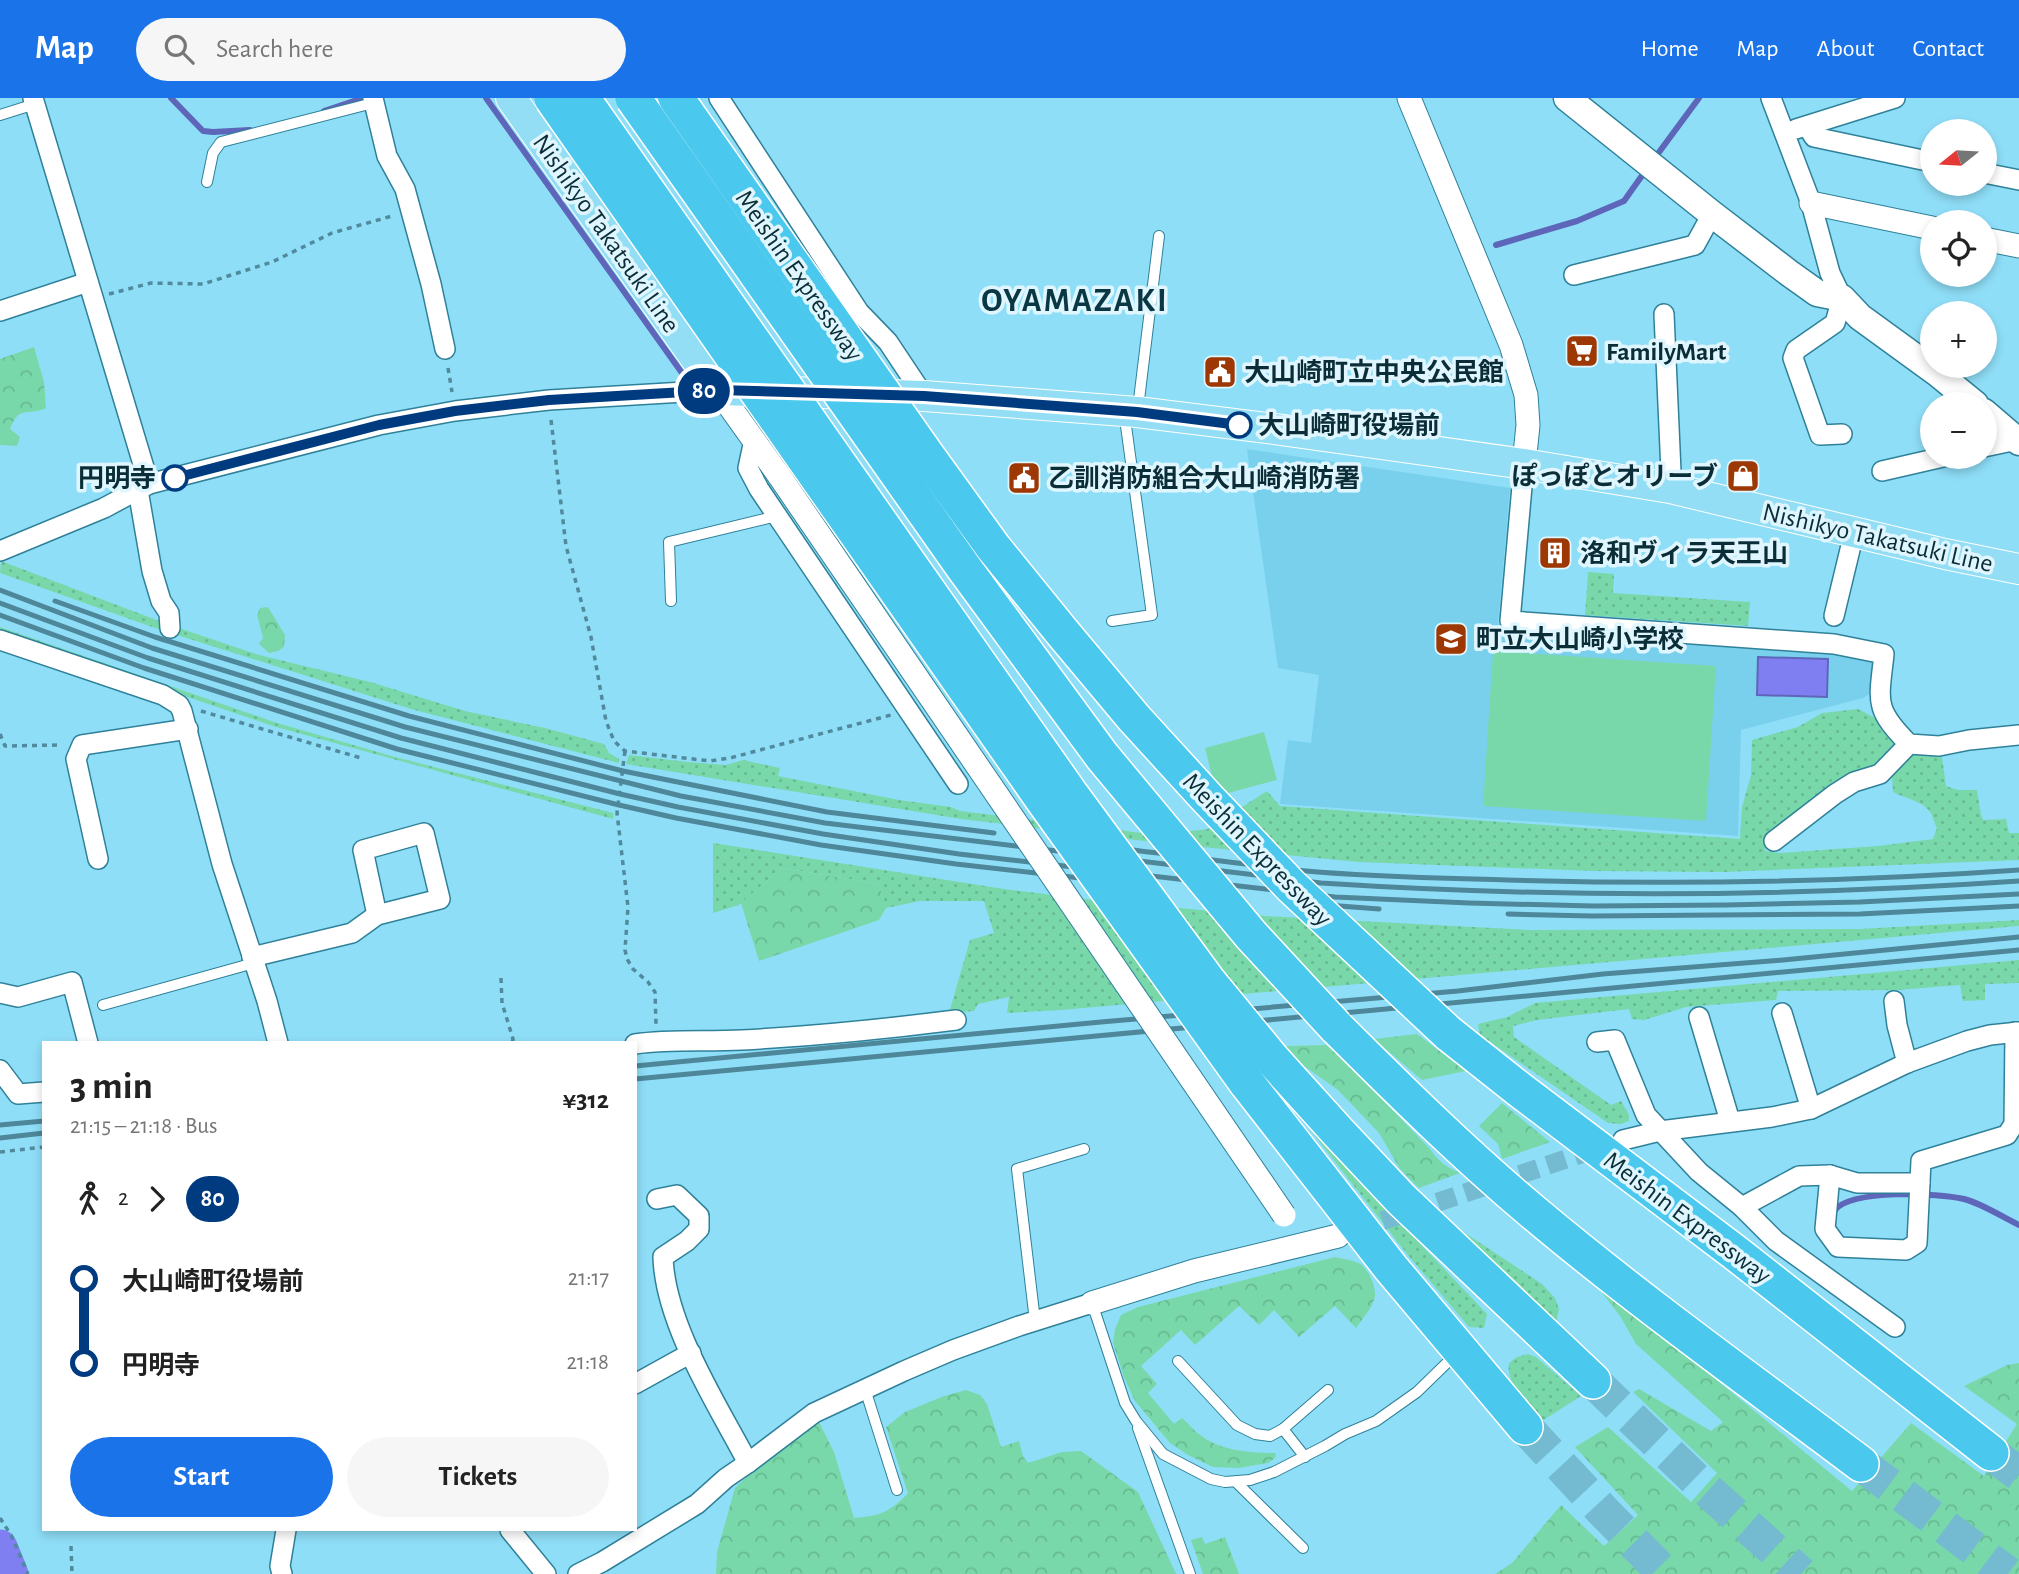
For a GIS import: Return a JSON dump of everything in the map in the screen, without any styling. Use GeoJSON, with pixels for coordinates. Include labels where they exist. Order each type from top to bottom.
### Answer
{"type":"FeatureCollection","features":[{"type":"Feature","properties":{"kind":"highway"},"geometry":{"type":"LineString","coordinates":[[551,98],[1084,858],[1247,1082],[1391,1268],[1525,1427]]}},
{"type":"Feature","properties":{"kind":"highway"},"geometry":{"type":"LineString","coordinates":[[582,98],[1069,792],[1208,981],[1272,1059],[1401,1199],[1593,1381]]}},
{"type":"Feature","properties":{"kind":"highway","name":"Meishin Expressway"},"geometry":{"type":"LineString","coordinates":[[633,98],[964,568],[1094,745],[1243,925],[1336,1027],[1468,1157],[1615,1278],[1861,1464]]}},
{"type":"Feature","properties":{"kind":"highway","name":"Meishin Expressway"},"geometry":{"type":"LineString","coordinates":[[676,98],[993,547],[1134,718],[1291,886],[1448,1034],[1733,1251],[1991,1453]]}},
{"type":"Feature","properties":{"kind":"main road","name":"Nishikyo Takatsuki Line"},"geometry":{"type":"LineString","coordinates":[[511,98],[718,390],[924,396],[1132,412],[1275,429],[1524,464],[1670,488],[1854,533],[2019,569]]}},
{"type":"Feature","properties":{"kind":"main road"},"geometry":{"type":"LineString","coordinates":[[1567,98],[1712,214],[1818,293],[1842,298],[1860,317],[1960,392]]}},
{"type":"Feature","properties":{"kind":"main road"},"geometry":{"type":"LineString","coordinates":[[1997,423],[2018,441]]}},
{"type":"Feature","properties":{"kind":"street"},"geometry":{"type":"LineString","coordinates":[[719,98],[859,312],[888,342],[924,396]]}},
{"type":"Feature","properties":{"kind":"street"},"geometry":{"type":"LineString","coordinates":[[1409,98],[1511,345],[1526,395],[1528,425],[1510,621],[1834,644],[1884,654],[1879,698],[1883,712],[1894,729],[1909,744],[1939,746],[2019,735]]}},
{"type":"Feature","properties":{"kind":"street"},"geometry":{"type":"LineString","coordinates":[[1771,98],[1811,203],[1829,273],[1842,298],[1835,323],[1796,350],[1793,358],[1820,435],[1842,434]]}},
{"type":"Feature","properties":{"kind":"street"},"geometry":{"type":"LineString","coordinates":[[1784,132],[1895,98]]}},
{"type":"Feature","properties":{"kind":"street"},"geometry":{"type":"LineString","coordinates":[[34,101],[91,290],[144,487],[152,571],[161,601],[172,619]]}},
{"type":"Feature","properties":{"kind":"street"},"geometry":{"type":"LineString","coordinates":[[373,101],[387,156],[405,189],[431,284],[445,349]]}},
{"type":"Feature","properties":{"kind":"street"},"geometry":{"type":"LineString","coordinates":[[1807,126],[1814,137],[1920,159]]}},
{"type":"Feature","properties":{"kind":"street"},"geometry":{"type":"LineString","coordinates":[[1997,176],[2019,180]]}},
{"type":"Feature","properties":{"kind":"street"},"geometry":{"type":"LineString","coordinates":[[1811,203],[1920,226]]}},
{"type":"Feature","properties":{"kind":"street"},"geometry":{"type":"LineString","coordinates":[[1574,275],[1695,245],[1712,214]]}},
{"type":"Feature","properties":{"kind":"street"},"geometry":{"type":"LineString","coordinates":[[1997,242],[2019,246]]}},
{"type":"Feature","properties":{"kind":"street"},"geometry":{"type":"LineString","coordinates":[[0,311],[91,290]]}},
{"type":"Feature","properties":{"kind":"street"},"geometry":{"type":"LineString","coordinates":[[1664,314],[1670,488]]}},
{"type":"Feature","properties":{"kind":"street"},"geometry":{"type":"LineString","coordinates":[[0,551],[72,522],[144,487],[379,425],[455,411],[549,400],[718,390],[1303,1244]]}},
{"type":"Feature","properties":{"kind":"street"},"geometry":{"type":"LineString","coordinates":[[754,440],[748,468],[759,489],[958,784]]}},
{"type":"Feature","properties":{"kind":"street"},"geometry":{"type":"LineString","coordinates":[[1997,445],[2018,441]]}},
{"type":"Feature","properties":{"kind":"street"},"geometry":{"type":"LineString","coordinates":[[1882,471],[1920,462]]}},
{"type":"Feature","properties":{"kind":"street"},"geometry":{"type":"LineString","coordinates":[[1834,616],[1854,533]]}},
{"type":"Feature","properties":{"kind":"street"},"geometry":{"type":"LineString","coordinates":[[0,640],[163,695],[179,705],[188,729],[222,864],[277,1041]]}},
{"type":"Feature","properties":{"kind":"street"},"geometry":{"type":"LineString","coordinates":[[99,859],[75,759],[82,745],[188,729]]}},
{"type":"Feature","properties":{"kind":"street"},"geometry":{"type":"LineString","coordinates":[[1774,841],[1835,794],[1854,782],[1880,774],[1909,744]]}},
{"type":"Feature","properties":{"kind":"street"},"geometry":{"type":"LineString","coordinates":[[253,960],[352,933],[377,915],[440,899],[425,833],[363,850],[377,915]]}},
{"type":"Feature","properties":{"kind":"street"},"geometry":{"type":"LineString","coordinates":[[0,993],[18,997],[72,982],[87,1041]]}},
{"type":"Feature","properties":{"kind":"street"},"geometry":{"type":"LineString","coordinates":[[1894,1001],[1897,1025],[1908,1063]]}},
{"type":"Feature","properties":{"kind":"street"},"geometry":{"type":"LineString","coordinates":[[1782,1013],[1811,1108]]}},
{"type":"Feature","properties":{"kind":"street"},"geometry":{"type":"LineString","coordinates":[[1699,1017],[1730,1121]]}},
{"type":"Feature","properties":{"kind":"street"},"geometry":{"type":"LineString","coordinates":[[637,1044],[787,1037],[878,1030],[956,1020]]}},
{"type":"Feature","properties":{"kind":"street"},"geometry":{"type":"LineString","coordinates":[[1623,1140],[1661,1131],[1772,1117],[1811,1108],[1908,1063],[1967,1041],[2017,1032],[2014,1124],[2007,1135],[1921,1161],[1917,1243],[1906,1250],[1838,1247],[1825,1229],[1830,1175]]}},
{"type":"Feature","properties":{"kind":"street"},"geometry":{"type":"LineString","coordinates":[[1597,1042],[1615,1041],[1646,1115],[1699,1172],[1742,1207],[1776,1241],[1895,1327]]}},
{"type":"Feature","properties":{"kind":"street"},"geometry":{"type":"LineString","coordinates":[[0,1070],[18,1094],[42,1092]]}},
{"type":"Feature","properties":{"kind":"street"},"geometry":{"type":"LineString","coordinates":[[1742,1207],[1799,1176],[1830,1175],[1857,1183],[1920,1183]]}},
{"type":"Feature","properties":{"kind":"street"},"geometry":{"type":"LineString","coordinates":[[657,1199],[677,1195],[699,1216],[699,1229],[688,1241],[663,1257],[663,1278],[670,1303],[691,1353],[748,1464]]}},
{"type":"Feature","properties":{"kind":"street"},"geometry":{"type":"LineString","coordinates":[[578,1574],[697,1504],[726,1478],[814,1413],[864,1389],[953,1350],[1035,1321],[1194,1270],[1338,1236]]}},
{"type":"Feature","properties":{"kind":"street"},"geometry":{"type":"LineString","coordinates":[[637,1383],[691,1353]]}},
{"type":"Feature","properties":{"kind":"street"},"geometry":{"type":"LineString","coordinates":[[282,1574],[286,1531]]}},
{"type":"Feature","properties":{"kind":"street"},"geometry":{"type":"LineString","coordinates":[[511,1531],[546,1574]]}},
{"type":"Feature","properties":{"kind":"lane"},"geometry":{"type":"LineString","coordinates":[[0,115],[34,101]]}},
{"type":"Feature","properties":{"kind":"lane"},"geometry":{"type":"LineString","coordinates":[[207,182],[213,153],[221,142],[373,101]]}},
{"type":"Feature","properties":{"kind":"lane"},"geometry":{"type":"LineString","coordinates":[[1112,621],[1152,615],[1126,426],[1132,412],[1159,236]]}},
{"type":"Feature","properties":{"kind":"lane"},"geometry":{"type":"LineString","coordinates":[[671,601],[669,542],[778,516]]}},
{"type":"Feature","properties":{"kind":"lane"},"geometry":{"type":"LineString","coordinates":[[103,1005],[253,960]]}},
{"type":"Feature","properties":{"kind":"lane"},"geometry":{"type":"LineString","coordinates":[[1035,1321],[1017,1169],[1084,1149]]}},
{"type":"Feature","properties":{"kind":"lane"},"geometry":{"type":"LineString","coordinates":[[1092,1303],[1125,1403],[1136,1421],[1163,1454],[1211,1479],[1236,1482],[1274,1472],[1345,1434],[1376,1421],[1417,1392],[1460,1351]]}},
{"type":"Feature","properties":{"kind":"lane"},"geometry":{"type":"LineString","coordinates":[[1178,1360],[1237,1426],[1255,1434],[1270,1436],[1283,1429],[1328,1390]]}},
{"type":"Feature","properties":{"kind":"lane"},"geometry":{"type":"LineString","coordinates":[[864,1389],[897,1490]]}},
{"type":"Feature","properties":{"kind":"lane"},"geometry":{"type":"LineString","coordinates":[[1136,1421],[1190,1574]]}},
{"type":"Feature","properties":{"kind":"lane"},"geometry":{"type":"LineString","coordinates":[[1283,1429],[1305,1457]]}},
{"type":"Feature","properties":{"kind":"lane"},"geometry":{"type":"LineString","coordinates":[[1236,1482],[1303,1548]]}},
{"type":"Feature","properties":{"kind":"path"},"geometry":{"type":"LineString","coordinates":[[91,290],[151,283],[203,284],[272,262],[332,233],[411,211]]}},
{"type":"Feature","properties":{"kind":"path"},"geometry":{"type":"LineString","coordinates":[[445,349],[455,411]]}},
{"type":"Feature","properties":{"kind":"path"},"geometry":{"type":"LineString","coordinates":[[549,400],[566,546],[591,637],[607,721],[614,741],[625,751],[710,761],[908,710]]}},
{"type":"Feature","properties":{"kind":"path"},"geometry":{"type":"LineString","coordinates":[[179,705],[361,758]]}},
{"type":"Feature","properties":{"kind":"path"},"geometry":{"type":"LineString","coordinates":[[0,734],[5,746],[82,745]]}},
{"type":"Feature","properties":{"kind":"path"},"geometry":{"type":"LineString","coordinates":[[625,751],[617,813],[628,906],[625,950],[633,968],[655,992],[656,1041]]}},
{"type":"Feature","properties":{"kind":"path"},"geometry":{"type":"LineString","coordinates":[[501,978],[502,1003],[512,1041]]}},
{"type":"Feature","properties":{"kind":"path"},"geometry":{"type":"LineString","coordinates":[[0,1152],[42,1147]]}},
{"type":"Feature","properties":{"kind":"path"},"geometry":{"type":"LineString","coordinates":[[0,1518],[11,1535],[28,1574]]}},
{"type":"Feature","properties":{"kind":"path"},"geometry":{"type":"LineString","coordinates":[[71,1546],[72,1574]]}},
{"type":"Feature","properties":{"kind":"shaded area","name":"町立大山崎小学校"},"geometry":{"type":"Polygon","coordinates":[[[1247,449],[1510,488],[1498,624],[1509,632],[1837,649],[1873,660],[1873,692],[1863,698],[1741,730],[1738,836],[1280,804],[1288,740],[1311,743],[1319,675],[1278,668],[1247,449]]]}},
{"type":"Feature","properties":{"kind":"shaded area"},"geometry":{"type":"Polygon","coordinates":[[[1758,657],[1828,659],[1827,697],[1757,695],[1758,657]]]}},
{"type":"Feature","properties":{"kind":"green space"},"geometry":{"type":"Polygon","coordinates":[[[34,347],[44,382],[46,408],[17,416],[10,429],[20,437],[17,446],[0,445],[0,359],[34,347]]]}},
{"type":"Feature","properties":{"kind":"green space"},"geometry":{"type":"Polygon","coordinates":[[[1,561],[167,624],[259,655],[370,682],[465,711],[604,744],[609,753],[619,759],[619,763],[411,709],[158,629],[0,573],[1,561]]]}},
{"type":"Feature","properties":{"kind":"green space"},"geometry":{"type":"Polygon","coordinates":[[[1588,572],[1614,574],[1613,593],[1750,602],[1748,626],[1585,615],[1588,572]]]}},
{"type":"Feature","properties":{"kind":"green space"},"geometry":{"type":"Polygon","coordinates":[[[268,607],[285,635],[284,647],[269,653],[259,644],[263,638],[257,615],[260,608],[268,607]]]}},
{"type":"Feature","properties":{"kind":"green space"},"geometry":{"type":"Polygon","coordinates":[[[0,627],[277,723],[395,757],[613,813],[613,819],[276,727],[0,633],[0,627]]]}},
{"type":"Feature","properties":{"kind":"green space"},"geometry":{"type":"Polygon","coordinates":[[[1493,651],[1716,666],[1706,821],[1483,806],[1493,651]]]}},
{"type":"Feature","properties":{"kind":"green space"},"geometry":{"type":"Polygon","coordinates":[[[1858,709],[1879,720],[1896,741],[1875,764],[1850,774],[1767,837],[1765,851],[1780,853],[1878,846],[1933,839],[1937,828],[1927,808],[1893,792],[1892,776],[1911,753],[1942,757],[1946,786],[1958,790],[1977,790],[1983,820],[2006,819],[2009,833],[2019,833],[2019,860],[1724,872],[1593,871],[1359,862],[1161,843],[961,819],[626,764],[629,755],[726,765],[743,760],[780,768],[778,776],[899,800],[951,807],[960,811],[1159,835],[1208,829],[1267,791],[1280,806],[1740,839],[1742,807],[1751,775],[1752,740],[1798,727],[1822,713],[1858,709]]]}},
{"type":"Feature","properties":{"kind":"green space"},"geometry":{"type":"Polygon","coordinates":[[[1264,732],[1277,780],[1217,796],[1205,748],[1264,732]]]}},
{"type":"Feature","properties":{"kind":"green space"},"geometry":{"type":"Polygon","coordinates":[[[713,843],[1004,889],[1265,916],[1529,930],[1860,929],[2019,920],[2019,926],[1061,1010],[1007,1013],[1009,997],[978,1004],[974,1011],[949,1013],[970,940],[994,933],[984,901],[920,901],[886,908],[879,884],[782,868],[739,905],[713,913],[713,843]]]}},
{"type":"Feature","properties":{"kind":"green space"},"geometry":{"type":"Polygon","coordinates":[[[782,868],[879,884],[886,908],[879,920],[759,961],[741,903],[782,868]]]}},
{"type":"Feature","properties":{"kind":"green space"},"geometry":{"type":"Polygon","coordinates":[[[2019,960],[2019,983],[1985,984],[1985,1000],[1963,1001],[1960,985],[1898,990],[1778,991],[1776,1000],[1686,1007],[1644,1020],[1632,1019],[1629,1009],[1537,1020],[1513,1026],[1514,1037],[1611,1105],[1621,1101],[1629,1115],[1629,1121],[1621,1124],[1608,1123],[1480,1035],[1478,1024],[1507,1017],[1535,1003],[2019,960]]]}},
{"type":"Feature","properties":{"kind":"green space"},"geometry":{"type":"Polygon","coordinates":[[[1417,1034],[1466,1071],[1422,1080],[1374,1039],[1417,1034]]]}},
{"type":"Feature","properties":{"kind":"green space"},"geometry":{"type":"Polygon","coordinates":[[[1326,1045],[1339,1054],[1439,1160],[1460,1173],[1419,1188],[1400,1169],[1379,1133],[1338,1090],[1304,1066],[1286,1046],[1326,1045]]]}},
{"type":"Feature","properties":{"kind":"green space"},"geometry":{"type":"Polygon","coordinates":[[[1502,1103],[1550,1142],[1502,1159],[1498,1144],[1479,1126],[1502,1103]]]}},
{"type":"Feature","properties":{"kind":"green space"},"geometry":{"type":"Polygon","coordinates":[[[1311,1131],[1487,1314],[1484,1328],[1469,1327],[1407,1254],[1311,1131]]]}},
{"type":"Feature","properties":{"kind":"green space"},"geometry":{"type":"Polygon","coordinates":[[[1456,1227],[1542,1284],[1555,1298],[1559,1309],[1556,1322],[1456,1227]]]}},
{"type":"Feature","properties":{"kind":"green space"},"geometry":{"type":"Polygon","coordinates":[[[1335,1257],[1362,1265],[1374,1287],[1372,1304],[1356,1328],[1335,1306],[1299,1337],[1274,1310],[1259,1325],[1239,1306],[1195,1345],[1181,1330],[1141,1366],[1157,1384],[1148,1393],[1174,1424],[1182,1418],[1207,1440],[1216,1444],[1246,1451],[1276,1453],[1275,1458],[1268,1463],[1239,1468],[1213,1467],[1170,1443],[1135,1401],[1124,1377],[1113,1343],[1121,1315],[1138,1307],[1335,1257]]]}},
{"type":"Feature","properties":{"kind":"green space"},"geometry":{"type":"Polygon","coordinates":[[[1600,1290],[1668,1340],[1852,1491],[1911,1423],[1984,1476],[2017,1424],[1964,1386],[2007,1365],[2019,1363],[2019,1574],[1495,1574],[1512,1563],[1561,1505],[1604,1546],[1638,1515],[1575,1447],[1608,1427],[1691,1502],[1717,1473],[1633,1392],[1639,1389],[1711,1431],[1723,1422],[1636,1344],[1620,1316],[1600,1290]]]}},
{"type":"Feature","properties":{"kind":"green space"},"geometry":{"type":"Polygon","coordinates":[[[1528,1354],[1536,1357],[1581,1396],[1542,1421],[1519,1394],[1509,1371],[1509,1363],[1528,1354]]]}},
{"type":"Feature","properties":{"kind":"green space"},"geometry":{"type":"Polygon","coordinates":[[[966,1390],[980,1395],[987,1404],[1001,1447],[1019,1441],[1028,1463],[1062,1452],[1081,1451],[1138,1492],[1176,1574],[716,1574],[717,1552],[735,1488],[754,1470],[819,1422],[834,1452],[854,1518],[871,1516],[890,1509],[908,1493],[886,1427],[905,1412],[966,1390]]]}},
{"type":"Feature","properties":{"kind":"green space"},"geometry":{"type":"Polygon","coordinates":[[[1202,1537],[1205,1544],[1225,1537],[1239,1574],[1203,1574],[1191,1540],[1202,1537]]]}},
{"type":"Feature","properties":{"kind":"waterway"},"geometry":{"type":"LineString","coordinates":[[171,98],[203,131],[250,130]]}},
{"type":"Feature","properties":{"kind":"waterway"},"geometry":{"type":"LineString","coordinates":[[324,111],[363,98]]}},
{"type":"Feature","properties":{"kind":"waterway"},"geometry":{"type":"LineString","coordinates":[[486,98],[687,380]]}},
{"type":"Feature","properties":{"kind":"waterway"},"geometry":{"type":"LineString","coordinates":[[1654,159],[1699,98]]}},
{"type":"Feature","properties":{"kind":"waterway"},"geometry":{"type":"LineString","coordinates":[[1496,245],[1577,221],[1624,201],[1646,170]]}},
{"type":"Feature","properties":{"kind":"waterway"},"geometry":{"type":"LineString","coordinates":[[1835,1210],[1844,1203],[1876,1196],[1935,1195],[1971,1201],[2019,1225]]}},
{"type":"Feature","properties":{"kind":"waterway"},"geometry":{"type":"LineString","coordinates":[[0,1547],[11,1574]]}},
{"type":"Feature","properties":{"kind":"tunnel"},"geometry":{"type":"LineString","coordinates":[[1355,1230],[1602,1147]]}},
{"type":"Feature","properties":{"kind":"tunnel"},"geometry":{"type":"LineString","coordinates":[[1593,1381],[1696,1480],[1801,1574]]}},
{"type":"Feature","properties":{"kind":"tunnel"},"geometry":{"type":"LineString","coordinates":[[1525,1427],[1665,1574]]}},
{"type":"Feature","properties":{"kind":"tunnel"},"geometry":{"type":"LineString","coordinates":[[1991,1453],[2019,1474]]}},
{"type":"Feature","properties":{"kind":"tunnel"},"geometry":{"type":"LineString","coordinates":[[1861,1464],[2008,1574]]}},
{"type":"Feature","properties":{"kind":"railway"},"geometry":{"type":"LineString","coordinates":[[0,590],[152,648],[405,727],[681,796],[825,823],[1321,883],[1408,888],[1670,894],[1845,890],[2019,881]]}},
{"type":"Feature","properties":{"kind":"railway"},"geometry":{"type":"LineString","coordinates":[[55,601],[155,637],[409,716],[623,771],[827,812],[994,833]]}},
{"type":"Feature","properties":{"kind":"railway"},"geometry":{"type":"LineString","coordinates":[[0,603],[148,658],[401,738],[678,807],[823,834],[959,854],[1335,897],[1469,903],[1726,905],[2019,894]]}},
{"type":"Feature","properties":{"kind":"railway"},"geometry":{"type":"LineString","coordinates":[[0,615],[144,668],[397,749],[619,805],[821,845],[1080,878]]}},
{"type":"Feature","properties":{"kind":"railway"},"geometry":{"type":"LineString","coordinates":[[1133,850],[1331,873],[1571,881],[1827,880],[2019,870]]}},
{"type":"Feature","properties":{"kind":"railway"},"geometry":{"type":"LineString","coordinates":[[1327,905],[1379,909]]}},
{"type":"Feature","properties":{"kind":"railway"},"geometry":{"type":"LineString","coordinates":[[1508,914],[1860,914],[2019,906]]}},
{"type":"Feature","properties":{"kind":"railway"},"geometry":{"type":"LineString","coordinates":[[637,1066],[2019,937]]}},
{"type":"Feature","properties":{"kind":"railway"},"geometry":{"type":"LineString","coordinates":[[637,1079],[2019,950]]}},
{"type":"Feature","properties":{"kind":"railway"},"geometry":{"type":"LineString","coordinates":[[0,1125],[42,1121]]}},
{"type":"Feature","properties":{"kind":"railway"},"geometry":{"type":"LineString","coordinates":[[0,1138],[42,1133]]}},
{"type":"Feature","properties":{"kind":"bus line","name":"80"},"geometry":{"type":"LineString","coordinates":[[175,478],[379,425],[455,411],[549,400],[718,390],[924,396],[1137,412],[1239,425]]}},
{"type":"Feature","properties":{"kind":"place","name":"FamilyMart"},"geometry":{"type":"Point","coordinates":[1582,351]}},
{"type":"Feature","properties":{"kind":"place","name":"大山崎町立中央公民館"},"geometry":{"type":"Point","coordinates":[1220,372]}},
{"type":"Feature","properties":{"kind":"place","name":"大山崎町役場前"},"geometry":{"type":"Point","coordinates":[1239,425]}},
{"type":"Feature","properties":{"kind":"place","name":"ぽっぽとオリーブ"},"geometry":{"type":"Point","coordinates":[1743,476]}},
{"type":"Feature","properties":{"kind":"place","name":"円明寺"},"geometry":{"type":"Point","coordinates":[175,478]}},
{"type":"Feature","properties":{"kind":"place","name":"乙訓消防組合大山崎消防署"},"geometry":{"type":"Point","coordinates":[1024,478]}},
{"type":"Feature","properties":{"kind":"place","name":"洛和ヴィラ天王山"},"geometry":{"type":"Point","coordinates":[1555,553]}},
{"type":"Feature","properties":{"kind":"place","name":"町立大山崎小学校"},"geometry":{"type":"Point","coordinates":[1451,639]}},
{"type":"Feature","properties":{"kind":"district","name":"OYAMAZAKI"},"geometry":{"type":"Point","coordinates":[1075,299]}}]}
